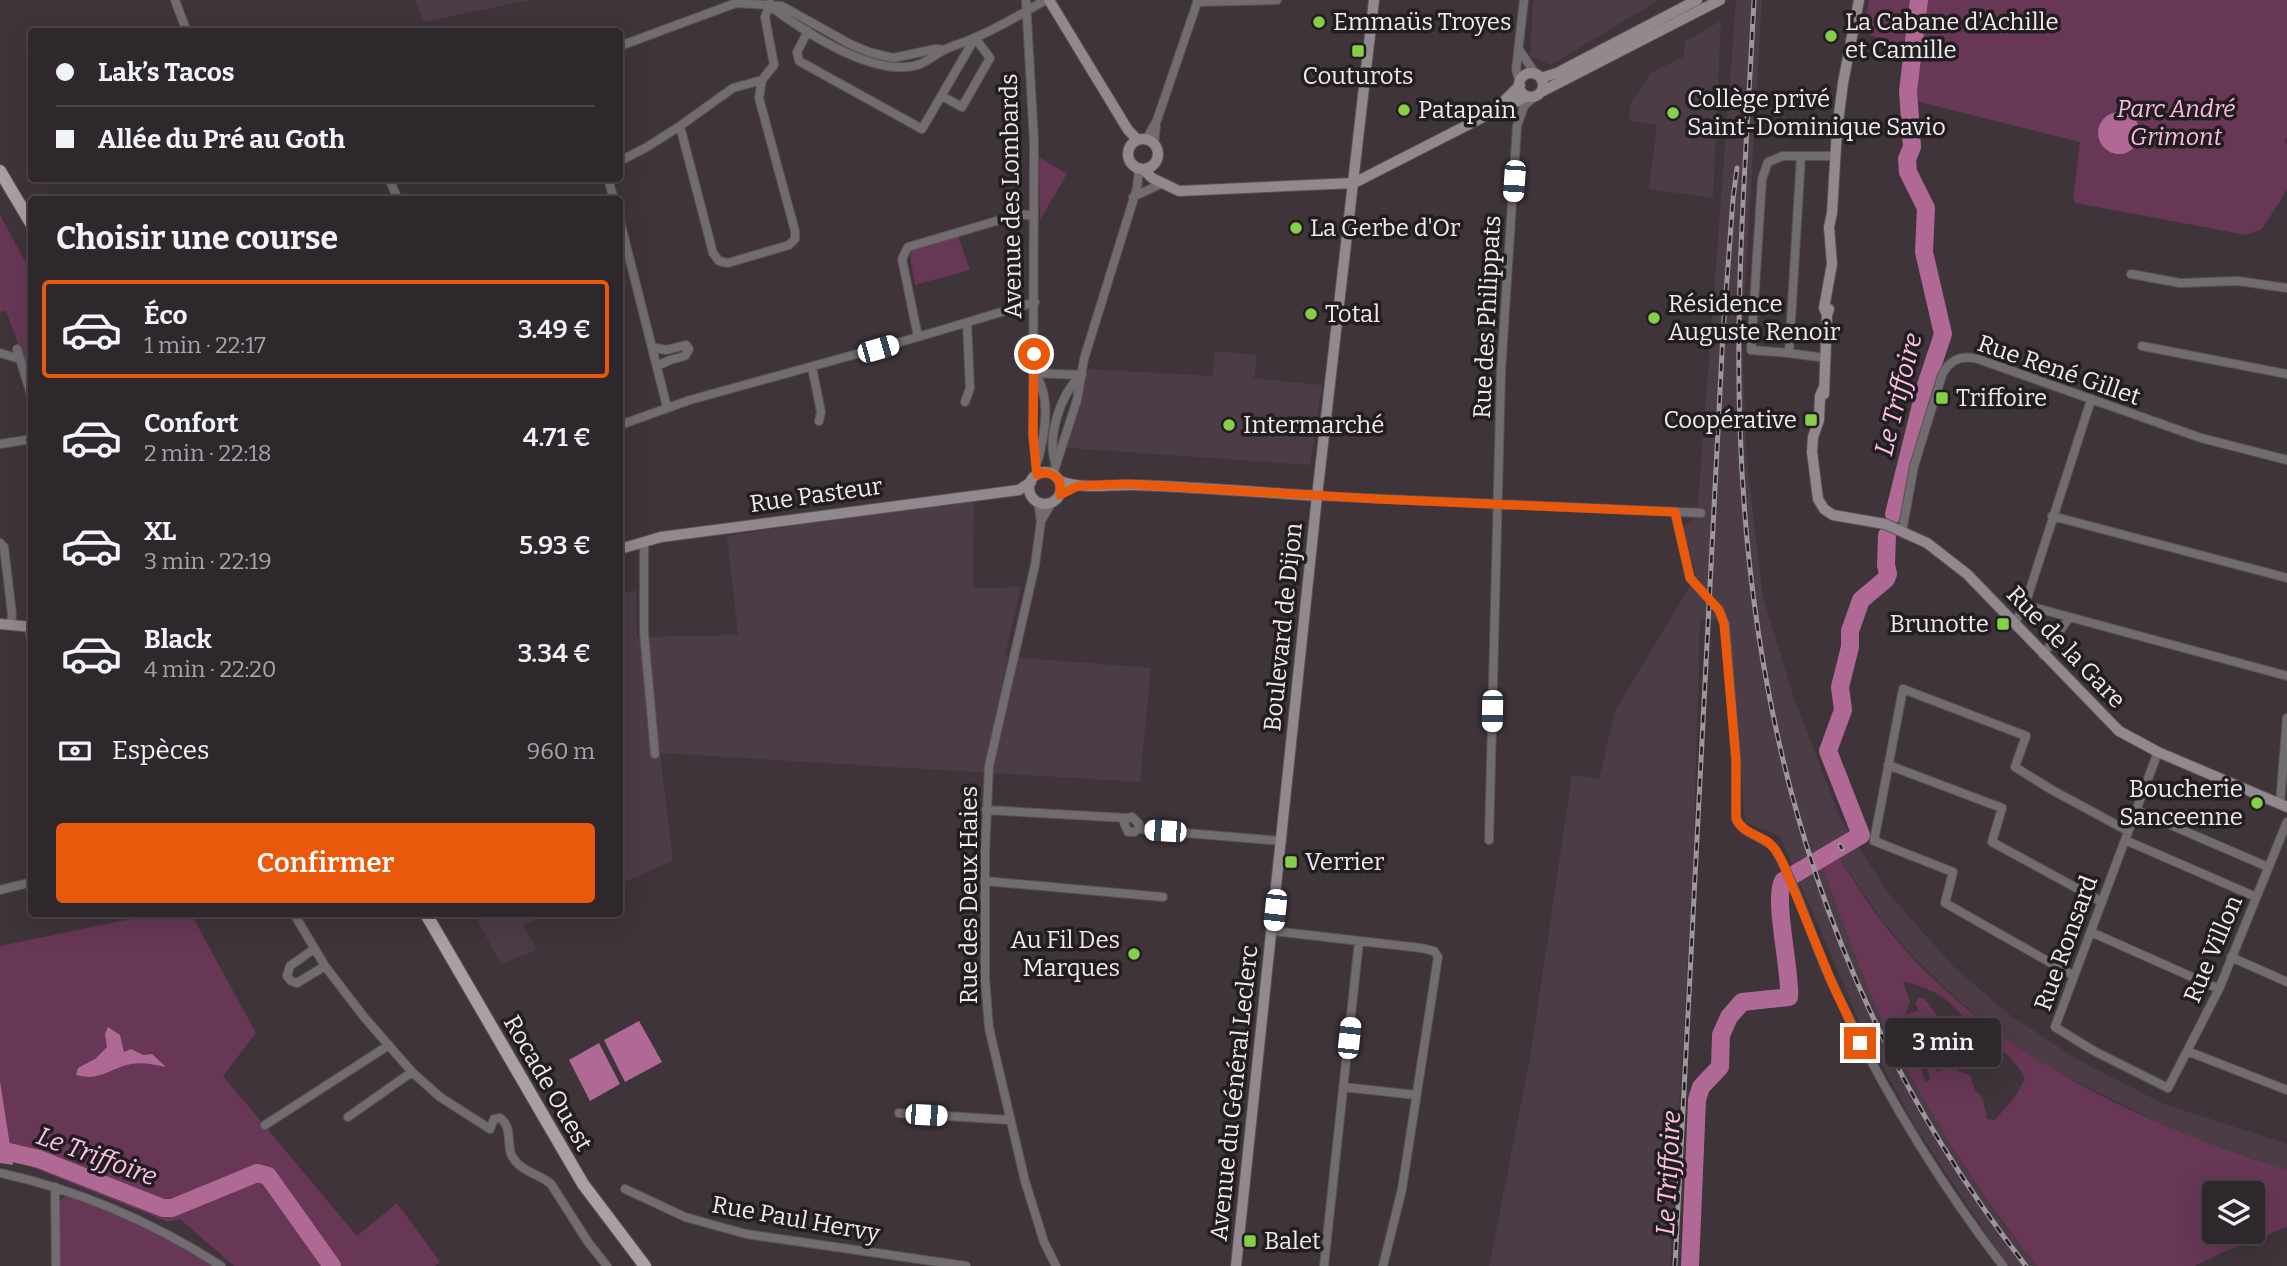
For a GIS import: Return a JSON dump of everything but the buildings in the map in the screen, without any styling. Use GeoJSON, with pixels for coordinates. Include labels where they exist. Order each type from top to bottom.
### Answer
{"type":"FeatureCollection","features":[{"type":"Feature","properties":{"kind":"main road"},"geometry":{"type":"LineString","coordinates":[[0,171],[28,218]]}},
{"type":"Feature","properties":{"kind":"main road","name":"Rocade Ouest"},"geometry":{"type":"LineString","coordinates":[[428,917],[583,1184],[645,1266]]}},
{"type":"Feature","properties":{"kind":"street"},"geometry":{"type":"LineString","coordinates":[[175,0],[186,28]]}},
{"type":"Feature","properties":{"kind":"street","name":"Avenue des Lombards"},"geometry":{"type":"LineString","coordinates":[[1026,0],[1034,142],[1034,373],[1043,384],[1045,433],[1035,474]]}},
{"type":"Feature","properties":{"kind":"street"},"geometry":{"type":"LineString","coordinates":[[770,3],[808,31],[866,63],[885,67],[908,67],[927,63],[944,50],[975,38],[1047,0],[1128,131],[1142,143],[1157,150],[1155,163],[1167,185]]}},
{"type":"Feature","properties":{"kind":"street"},"geometry":{"type":"LineString","coordinates":[[1277,0],[1197,1],[1155,123],[1130,160],[1167,185],[1187,191],[1354,183],[1720,0]]}},
{"type":"Feature","properties":{"kind":"street","name":"Boulevard de Dijon"},"geometry":{"type":"LineString","coordinates":[[1282,841],[1317,496],[1374,0]]}},
{"type":"Feature","properties":{"kind":"street"},"geometry":{"type":"LineString","coordinates":[[1524,0],[1516,70],[1522,92],[1535,94]]}},
{"type":"Feature","properties":{"kind":"street"},"geometry":{"type":"LineString","coordinates":[[1497,111],[1525,74],[1552,76],[1697,0]]}},
{"type":"Feature","properties":{"kind":"street"},"geometry":{"type":"LineString","coordinates":[[1836,156],[1783,156],[1768,162],[1762,179],[1751,350],[1825,358],[1827,315],[1824,308],[1832,264],[1829,227],[1832,213],[1843,83],[1859,1]]}},
{"type":"Feature","properties":{"kind":"street"},"geometry":{"type":"LineString","coordinates":[[623,45],[736,3],[770,3],[782,6],[844,41],[881,55],[893,58],[936,49],[944,50]]}},
{"type":"Feature","properties":{"kind":"street"},"geometry":{"type":"LineString","coordinates":[[680,127],[713,253],[719,261],[728,263],[789,245],[794,239],[795,231],[759,98],[762,80],[774,65],[765,17],[770,3]]}},
{"type":"Feature","properties":{"kind":"street"},"geometry":{"type":"LineString","coordinates":[[808,31],[797,52],[799,61],[922,129],[975,38]]}},
{"type":"Feature","properties":{"kind":"street"},"geometry":{"type":"LineString","coordinates":[[942,96],[962,107],[990,58],[975,38]]}},
{"type":"Feature","properties":{"kind":"street"},"geometry":{"type":"LineString","coordinates":[[1520,51],[1543,85],[1535,94]]}},
{"type":"Feature","properties":{"kind":"street"},"geometry":{"type":"LineString","coordinates":[[623,159],[680,127],[733,88],[762,80]]}},
{"type":"Feature","properties":{"kind":"street","name":"Rue des Philippats"},"geometry":{"type":"LineString","coordinates":[[1489,840],[1502,372],[1517,126],[1524,106],[1535,94]]}},
{"type":"Feature","properties":{"kind":"street"},"geometry":{"type":"LineString","coordinates":[[1497,111],[1507,110],[1513,115],[1517,126]]}},
{"type":"Feature","properties":{"kind":"street"},"geometry":{"type":"LineString","coordinates":[[1128,131],[1147,130],[1155,123]]}},
{"type":"Feature","properties":{"kind":"street"},"geometry":{"type":"LineString","coordinates":[[1790,354],[1801,156]]}},
{"type":"Feature","properties":{"kind":"street"},"geometry":{"type":"LineString","coordinates":[[1141,169],[1155,163]]}},
{"type":"Feature","properties":{"kind":"street"},"geometry":{"type":"LineString","coordinates":[[1056,499],[1056,474],[1084,359],[1141,169]]}},
{"type":"Feature","properties":{"kind":"street"},"geometry":{"type":"LineString","coordinates":[[1133,197],[1167,185]]}},
{"type":"Feature","properties":{"kind":"street"},"geometry":{"type":"LineString","coordinates":[[918,337],[902,259],[908,247],[1020,214],[1034,216]]}},
{"type":"Feature","properties":{"kind":"street"},"geometry":{"type":"LineString","coordinates":[[623,233],[667,407]]}},
{"type":"Feature","properties":{"kind":"street"},"geometry":{"type":"LineString","coordinates":[[2131,274],[2180,283],[2238,281],[2287,288]]}},
{"type":"Feature","properties":{"kind":"street"},"geometry":{"type":"LineString","coordinates":[[623,424],[667,407],[1035,302]]}},
{"type":"Feature","properties":{"kind":"street"},"geometry":{"type":"LineString","coordinates":[[965,402],[970,388],[967,323]]}},
{"type":"Feature","properties":{"kind":"street"},"geometry":{"type":"LineString","coordinates":[[652,347],[666,350],[686,345],[690,349],[685,356],[670,359],[657,366]]}},
{"type":"Feature","properties":{"kind":"street"},"geometry":{"type":"LineString","coordinates":[[2142,346],[2287,374]]}},
{"type":"Feature","properties":{"kind":"street"},"geometry":{"type":"LineString","coordinates":[[17,349],[28,385]]}},
{"type":"Feature","properties":{"kind":"street"},"geometry":{"type":"LineString","coordinates":[[0,353],[20,359]]}},
{"type":"Feature","properties":{"kind":"street","name":"Rue René Gillet"},"geometry":{"type":"LineString","coordinates":[[1902,531],[1914,466],[1942,375],[1950,363],[1965,356],[2201,438],[2287,460]]}},
{"type":"Feature","properties":{"kind":"street","name":"Rue de la Gare"},"geometry":{"type":"LineString","coordinates":[[1825,358],[1824,418],[1817,449],[1820,461],[1818,499],[1824,509],[1833,515],[1874,521],[1927,543],[1952,561],[2119,731],[2158,752],[2283,806]]}},
{"type":"Feature","properties":{"kind":"street"},"geometry":{"type":"LineString","coordinates":[[812,367],[821,412],[820,421]]}},
{"type":"Feature","properties":{"kind":"street"},"geometry":{"type":"LineString","coordinates":[[1034,373],[1082,375]]}},
{"type":"Feature","properties":{"kind":"street"},"geometry":{"type":"LineString","coordinates":[[2014,624],[2025,605],[2091,400]]}},
{"type":"Feature","properties":{"kind":"street"},"geometry":{"type":"LineString","coordinates":[[0,444],[28,440]]}},
{"type":"Feature","properties":{"kind":"street"},"geometry":{"type":"LineString","coordinates":[[1035,499],[1035,474],[1045,472],[1056,474],[1078,486],[1166,486],[1317,496],[1702,513]]}},
{"type":"Feature","properties":{"kind":"street","name":"Rue Pasteur"},"geometry":{"type":"LineString","coordinates":[[623,548],[662,537],[1019,490],[1035,474]]}},
{"type":"Feature","properties":{"kind":"street"},"geometry":{"type":"LineString","coordinates":[[1019,490],[1045,504],[1078,486]]}},
{"type":"Feature","properties":{"kind":"street","name":"Rue des Deux Haies"},"geometry":{"type":"LineString","coordinates":[[1035,499],[1041,521],[1035,565],[989,766],[986,810],[985,978],[989,1028],[1025,1181],[1044,1242],[1056,1266]]}},
{"type":"Feature","properties":{"kind":"street","name":"Rue des Deux Haies"},"geometry":{"type":"LineString","coordinates":[[1041,521],[1056,499]]}},
{"type":"Feature","properties":{"kind":"street"},"geometry":{"type":"LineString","coordinates":[[1675,512],[1690,578],[1719,610],[1724,624],[1736,760],[1736,818],[1739,825],[1771,844],[1782,861],[1832,983],[1860,1043],[1920,1145],[2003,1266]]}},
{"type":"Feature","properties":{"kind":"street"},"geometry":{"type":"LineString","coordinates":[[2052,516],[2287,578]]}},
{"type":"Feature","properties":{"kind":"street"},"geometry":{"type":"LineString","coordinates":[[644,542],[644,633],[654,754]]}},
{"type":"Feature","properties":{"kind":"street"},"geometry":{"type":"LineString","coordinates":[[0,543],[4,547],[12,614],[5,624],[28,627]]}},
{"type":"Feature","properties":{"kind":"street"},"geometry":{"type":"LineString","coordinates":[[2025,605],[2287,676]]}},
{"type":"Feature","properties":{"kind":"street"},"geometry":{"type":"LineString","coordinates":[[2043,655],[2069,618]]}},
{"type":"Feature","properties":{"kind":"street"},"geometry":{"type":"LineString","coordinates":[[2074,976],[1945,902],[1953,872],[1874,841],[1903,689],[2026,736],[2015,767],[2127,835],[2256,897]]}},
{"type":"Feature","properties":{"kind":"street"},"geometry":{"type":"LineString","coordinates":[[2283,806],[2287,718]]}},
{"type":"Feature","properties":{"kind":"street","name":"Rue Ronsard"},"geometry":{"type":"LineString","coordinates":[[2158,752],[2056,1027],[2094,1051],[2168,1088]]}},
{"type":"Feature","properties":{"kind":"street"},"geometry":{"type":"LineString","coordinates":[[1888,765],[2002,808],[1992,842],[2102,902]]}},
{"type":"Feature","properties":{"kind":"street"},"geometry":{"type":"LineString","coordinates":[[986,810],[1132,817],[1137,819],[1138,829],[1282,841]]}},
{"type":"Feature","properties":{"kind":"street"},"geometry":{"type":"LineString","coordinates":[[2136,810],[2268,867]]}},
{"type":"Feature","properties":{"kind":"street","name":"Rue Villon"},"geometry":{"type":"LineString","coordinates":[[2168,1088],[2219,989],[2287,822]]}},
{"type":"Feature","properties":{"kind":"street","name":"Avenue du Général Leclerc"},"geometry":{"type":"LineString","coordinates":[[1236,1266],[1282,841]]}},
{"type":"Feature","properties":{"kind":"street"},"geometry":{"type":"LineString","coordinates":[[985,881],[1163,897]]}},
{"type":"Feature","properties":{"kind":"street"},"geometry":{"type":"LineString","coordinates":[[0,890],[28,883]]}},
{"type":"Feature","properties":{"kind":"street"},"geometry":{"type":"LineString","coordinates":[[296,917],[325,967],[363,1017],[412,1072],[440,1097],[490,1129],[494,1119],[500,1118],[504,1121],[514,1159],[551,1184],[588,1242],[607,1266]]}},
{"type":"Feature","properties":{"kind":"street"},"geometry":{"type":"LineString","coordinates":[[1273,931],[1421,948],[1434,951],[1438,957],[1402,1189],[1383,1266]]}},
{"type":"Feature","properties":{"kind":"street"},"geometry":{"type":"LineString","coordinates":[[2091,932],[2219,989]]}},
{"type":"Feature","properties":{"kind":"street"},"geometry":{"type":"LineString","coordinates":[[1324,1266],[1359,942]]}},
{"type":"Feature","properties":{"kind":"street"},"geometry":{"type":"LineString","coordinates":[[314,949],[290,967],[287,976],[291,981],[297,982],[325,967]]}},
{"type":"Feature","properties":{"kind":"street"},"geometry":{"type":"LineString","coordinates":[[2231,957],[2287,982]]}},
{"type":"Feature","properties":{"kind":"street"},"geometry":{"type":"LineString","coordinates":[[265,1125],[389,1045]]}},
{"type":"Feature","properties":{"kind":"street"},"geometry":{"type":"LineString","coordinates":[[2187,1051],[2287,1090]]}},
{"type":"Feature","properties":{"kind":"street"},"geometry":{"type":"LineString","coordinates":[[348,1117],[412,1072]]}},
{"type":"Feature","properties":{"kind":"street"},"geometry":{"type":"LineString","coordinates":[[1343,1087],[1416,1096]]}},
{"type":"Feature","properties":{"kind":"street"},"geometry":{"type":"LineString","coordinates":[[899,1113],[1010,1120]]}},
{"type":"Feature","properties":{"kind":"street"},"geometry":{"type":"LineString","coordinates":[[0,1173],[55,1187],[151,1227],[221,1266]]}},
{"type":"Feature","properties":{"kind":"street"},"geometry":{"type":"LineString","coordinates":[[55,1187],[56,1266]]}},
{"type":"Feature","properties":{"kind":"street","name":"Rue Paul Hervy"},"geometry":{"type":"LineString","coordinates":[[625,1189],[685,1217],[746,1234],[967,1266]]}},
{"type":"Feature","properties":{"kind":"shaded area"},"geometry":{"type":"Polygon","coordinates":[[[415,0],[530,0],[424,22],[415,0]]]}},
{"type":"Feature","properties":{"kind":"shaded area"},"geometry":{"type":"Polygon","coordinates":[[[1533,0],[1659,0],[1551,65],[1530,56],[1533,0]]]}},
{"type":"Feature","properties":{"kind":"shaded area"},"geometry":{"type":"Polygon","coordinates":[[[1736,0],[1762,0],[1742,342],[1747,461],[1763,597],[1793,695],[1840,818],[1889,894],[1954,967],[2010,1015],[2080,1061],[2162,1103],[2287,1144],[2287,1170],[2181,1134],[2052,1069],[1995,1032],[1910,953],[1883,922],[1830,844],[1823,869],[1879,1012],[1954,1149],[2004,1225],[2037,1266],[2009,1266],[1915,1126],[1863,1030],[1780,836],[1745,822],[1729,621],[1700,620],[1693,866],[1670,1266],[1489,1266],[1530,1058],[1572,775],[1599,779],[1615,711],[1696,576],[1683,527],[1697,516],[1736,0]]]}},
{"type":"Feature","properties":{"kind":"shaded area","name":"Collège privé Saint-Dominique Savio"},"geometry":{"type":"Polygon","coordinates":[[[1721,21],[1713,198],[1649,189],[1657,125],[1629,121],[1630,105],[1651,73],[1684,56],[1685,41],[1721,21]]]}},
{"type":"Feature","properties":{"kind":"shaded area"},"geometry":{"type":"Polygon","coordinates":[[[2119,112],[2134,118],[2140,133],[2134,148],[2119,154],[2104,148],[2098,133],[2104,118],[2119,112]]]}},
{"type":"Feature","properties":{"kind":"shaded area"},"geometry":{"type":"Polygon","coordinates":[[[1215,351],[1257,355],[1254,378],[1322,385],[1310,465],[1067,448],[1088,369],[1212,376],[1215,351]]]}},
{"type":"Feature","properties":{"kind":"shaded area"},"geometry":{"type":"Polygon","coordinates":[[[974,498],[973,588],[1021,587],[1005,656],[1151,668],[1140,782],[660,753],[673,861],[623,883],[623,594],[636,590],[637,637],[738,635],[727,536],[974,498]]]}},
{"type":"Feature","properties":{"kind":"shaded area"},"geometry":{"type":"Polygon","coordinates":[[[476,917],[543,917],[523,925],[537,950],[501,964],[476,917]]]}},
{"type":"Feature","properties":{"kind":"shaded area"},"geometry":{"type":"Polygon","coordinates":[[[639,1021],[662,1062],[625,1082],[604,1040],[639,1021]]]}},
{"type":"Feature","properties":{"kind":"shaded area"},"geometry":{"type":"Polygon","coordinates":[[[108,1027],[120,1035],[124,1052],[131,1049],[143,1055],[152,1054],[166,1067],[135,1063],[99,1076],[76,1075],[78,1068],[95,1059],[107,1047],[105,1034],[108,1027]]]}},
{"type":"Feature","properties":{"kind":"shaded area"},"geometry":{"type":"Polygon","coordinates":[[[599,1043],[620,1084],[590,1101],[569,1060],[599,1043]]]}},
{"type":"Feature","properties":{"kind":"shaded area"},"geometry":{"type":"Polygon","coordinates":[[[0,1081],[13,1165],[0,1163],[0,1081]]]}},
{"type":"Feature","properties":{"kind":"green space","name":"Parc André Grimont"},"geometry":{"type":"Polygon","coordinates":[[[1869,0],[2287,0],[2287,190],[2262,229],[2246,235],[2076,203],[2073,199],[2080,142],[1908,99],[1912,51],[1863,32],[1869,0]]]}},
{"type":"Feature","properties":{"kind":"green space"},"geometry":{"type":"Polygon","coordinates":[[[1039,157],[1067,174],[1040,220],[1039,157]]]}},
{"type":"Feature","properties":{"kind":"green space"},"geometry":{"type":"Polygon","coordinates":[[[0,215],[28,266],[28,370],[6,311],[0,312],[0,215]]]}},
{"type":"Feature","properties":{"kind":"green space"},"geometry":{"type":"Polygon","coordinates":[[[958,236],[970,270],[915,285],[910,255],[913,250],[958,236]]]}},
{"type":"Feature","properties":{"kind":"green space"},"geometry":{"type":"Polygon","coordinates":[[[1829,843],[1882,922],[1922,967],[1966,1008],[2014,1044],[2119,1105],[2230,1151],[2287,1170],[2287,1227],[2265,1236],[2265,1181],[2202,1181],[2202,1244],[2243,1244],[2195,1266],[2037,1266],[1971,1176],[1896,1047],[1857,960],[1823,869],[1823,858],[1829,843]],[[1903,981],[1910,1002],[1905,1015],[1919,1010],[1915,1003],[1919,997],[1925,999],[1941,1021],[1940,1029],[1910,1037],[1905,1046],[1919,1065],[1926,1082],[1930,1080],[1927,1066],[1934,1067],[1937,1072],[1955,1063],[1957,1071],[1970,1075],[1975,1090],[1983,1099],[1987,1119],[1995,1120],[2015,1097],[2025,1079],[2009,1057],[1975,1029],[1947,1000],[1903,981]]]}},
{"type":"Feature","properties":{"kind":"green space"},"geometry":{"type":"Polygon","coordinates":[[[140,917],[193,917],[256,1033],[223,1076],[357,1236],[397,1203],[440,1262],[435,1266],[234,1266],[180,1219],[168,1222],[24,1164],[0,1161],[0,946],[140,917]]]}},
{"type":"Feature","properties":{"kind":"green space"},"geometry":{"type":"Polygon","coordinates":[[[67,1195],[160,1235],[212,1266],[59,1266],[58,1202],[67,1195]]]}},
{"type":"Feature","properties":{"kind":"waterway","name":"Le Triffoire"},"geometry":{"type":"LineString","coordinates":[[1894,514],[1926,385],[1943,334],[1924,252],[1926,208],[1908,172],[1907,159],[1912,147],[1908,91],[1919,0]]}},
{"type":"Feature","properties":{"kind":"waterway","name":"Le Triffoire"},"geometry":{"type":"LineString","coordinates":[[1690,1266],[1697,1100],[1701,1087],[1720,1067],[1721,1035],[1729,1017],[1742,1002],[1789,997],[1780,903],[1783,881],[1861,835],[1828,751],[1843,710],[1840,687],[1850,647],[1850,631],[1861,600],[1886,579],[1888,574],[1887,535]]}},
{"type":"Feature","properties":{"kind":"waterway","name":"Le Triffoire"},"geometry":{"type":"LineString","coordinates":[[0,1150],[39,1159],[163,1208],[172,1208],[257,1173],[268,1176],[332,1266]]}},
{"type":"Feature","properties":{"kind":"railway"},"geometry":{"type":"LineString","coordinates":[[1754,0],[1740,267],[1740,427],[1747,542],[1762,654],[1784,764],[1814,870],[1853,974],[1901,1074],[1959,1172],[2026,1266]]}},
{"type":"Feature","properties":{"kind":"railway"},"geometry":{"type":"LineString","coordinates":[[1675,1266],[1723,333],[1737,168]]}},
{"type":"Feature","properties":{"kind":"railway"},"geometry":{"type":"LineString","coordinates":[[1840,845],[1842,849]]}},
{"type":"Feature","properties":{"kind":"place","name":"Emmaüs Troyes"},"geometry":{"type":"Point","coordinates":[1319,22]}},
{"type":"Feature","properties":{"kind":"place","name":"La Cabane d'Achille et Camille"},"geometry":{"type":"Point","coordinates":[1831,36]}},
{"type":"Feature","properties":{"kind":"place","name":"Couturots"},"geometry":{"type":"Point","coordinates":[1358,51]}},
{"type":"Feature","properties":{"kind":"place","name":"Patapain"},"geometry":{"type":"Point","coordinates":[1404,110]}},
{"type":"Feature","properties":{"kind":"place","name":"Collège privé Saint-Dominique Savio"},"geometry":{"type":"Point","coordinates":[1673,113]}},
{"type":"Feature","properties":{"kind":"place","name":"La Gerbe d'Or"},"geometry":{"type":"Point","coordinates":[1296,228]}},
{"type":"Feature","properties":{"kind":"place","name":"Total"},"geometry":{"type":"Point","coordinates":[1311,314]}},
{"type":"Feature","properties":{"kind":"place","name":"Résidence Auguste Renoir"},"geometry":{"type":"Point","coordinates":[1654,318]}},
{"type":"Feature","properties":{"kind":"place","name":"Triffoire"},"geometry":{"type":"Point","coordinates":[1942,398]}},
{"type":"Feature","properties":{"kind":"place","name":"Coopérative"},"geometry":{"type":"Point","coordinates":[1811,420]}},
{"type":"Feature","properties":{"kind":"place","name":"Intermarché"},"geometry":{"type":"Point","coordinates":[1229,425]}},
{"type":"Feature","properties":{"kind":"place","name":"Brunotte"},"geometry":{"type":"Point","coordinates":[2003,624]}},
{"type":"Feature","properties":{"kind":"place","name":"Boucherie Sanceenne"},"geometry":{"type":"Point","coordinates":[2257,803]}},
{"type":"Feature","properties":{"kind":"place","name":"Verrier"},"geometry":{"type":"Point","coordinates":[1291,862]}},
{"type":"Feature","properties":{"kind":"place","name":"Au Fil Des Marques"},"geometry":{"type":"Point","coordinates":[1134,954]}},
{"type":"Feature","properties":{"kind":"place","name":"Balet"},"geometry":{"type":"Point","coordinates":[1250,1241]}},
{"type":"Feature","properties":{"kind":"route"},"geometry":{"type":"LineString","coordinates":[[1034,354],[1033,435],[1037,475],[1045,472],[1054,474],[1060,481],[1060,495],[1078,486],[1126,484],[1377,499],[1675,512],[1690,578],[1719,610],[1724,624],[1736,760],[1736,818],[1745,830],[1771,844],[1782,861],[1832,983],[1860,1043]]}}]}
